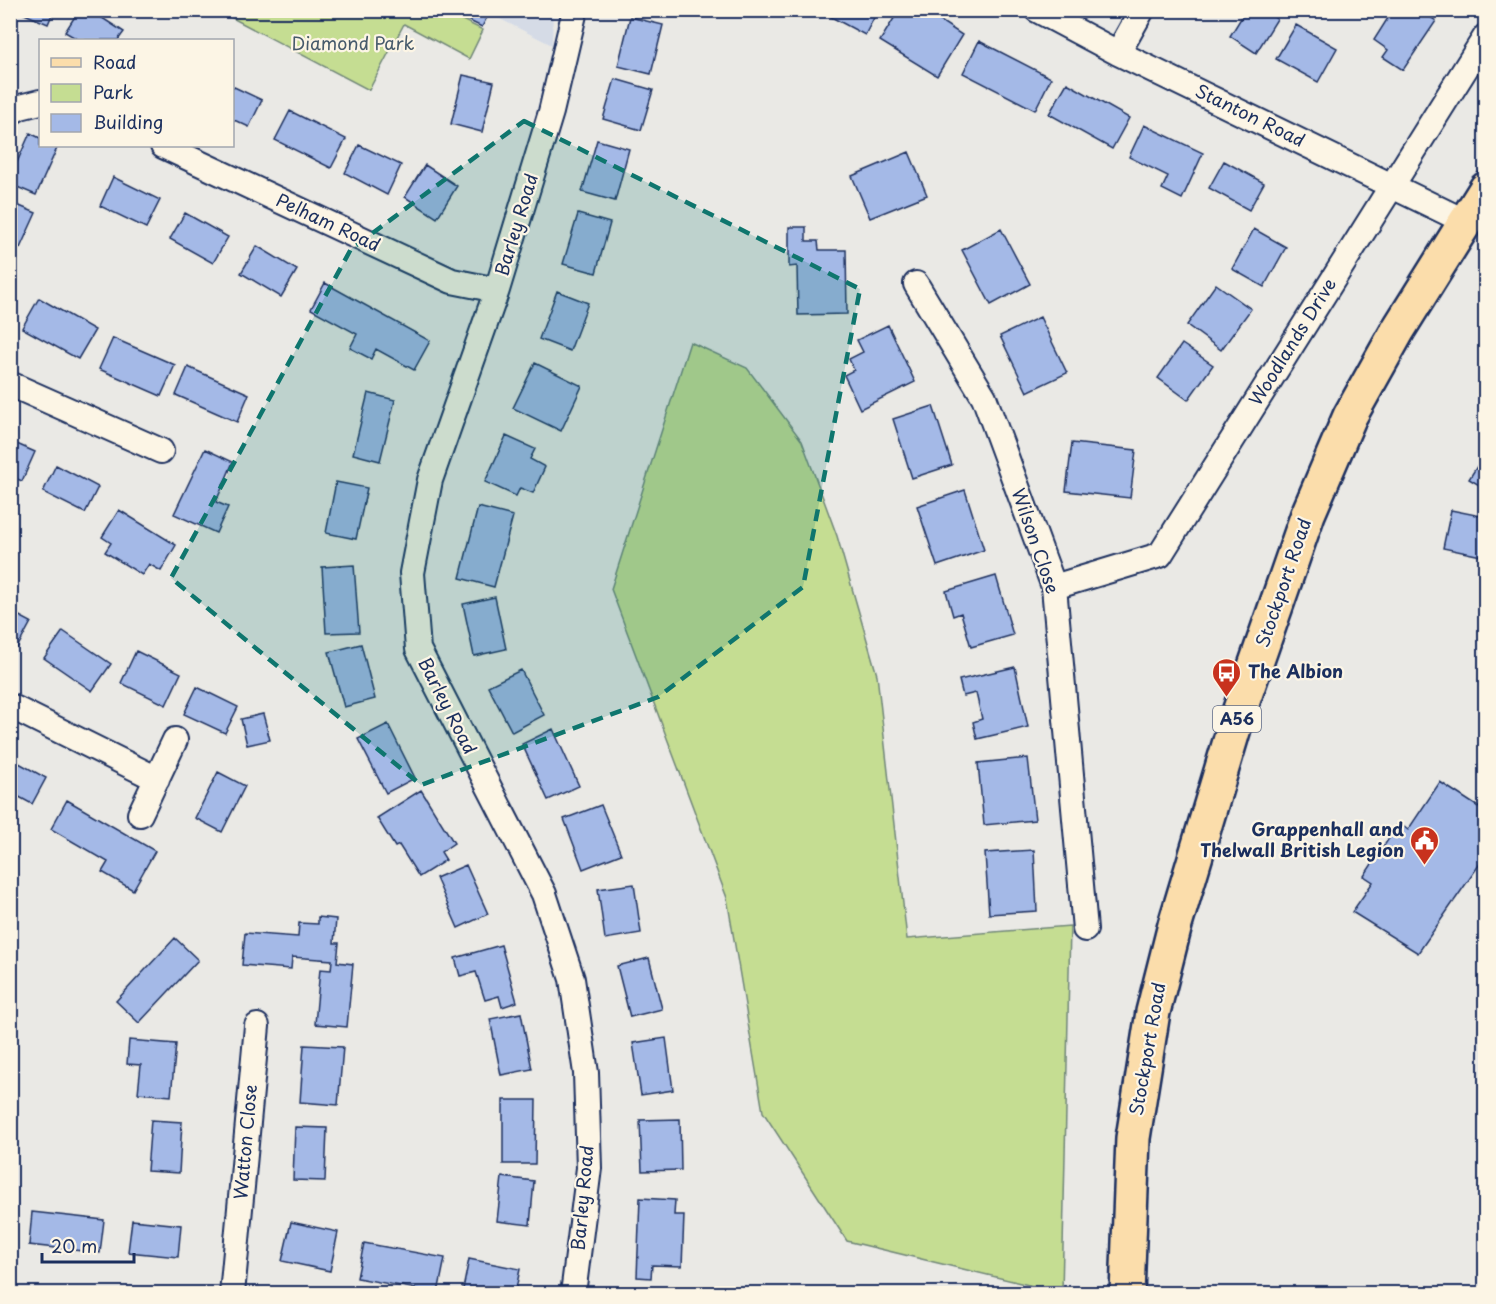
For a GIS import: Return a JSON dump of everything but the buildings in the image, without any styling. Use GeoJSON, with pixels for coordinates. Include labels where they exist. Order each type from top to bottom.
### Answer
{"type":"FeatureCollection","features":[{"type":"Feature","properties":{"kind":"main road","name":"Stockport Road"},"geometry":{"type":"LineString","coordinates":[[1127,1293],[1133,1138],[1143,1064],[1153,1012],[1175,925],[1237,718],[1308,514],[1350,416],[1398,330],[1485,189]]}},
{"type":"Feature","properties":{"kind":"street","name":"Barley Road"},"geometry":{"type":"LineString","coordinates":[[573,1293],[590,1168],[586,1073],[572,979],[544,894],[418,649],[412,573],[430,480],[497,290],[551,112],[575,10]]}},
{"type":"Feature","properties":{"kind":"street","name":"Stanton Road"},"geometry":{"type":"LineString","coordinates":[[1037,10],[1118,53],[1464,220]]}},
{"type":"Feature","properties":{"kind":"street"},"geometry":{"type":"LineString","coordinates":[[1118,53],[1142,10]]}},
{"type":"Feature","properties":{"kind":"street","name":"Woodlands Drive"},"geometry":{"type":"LineString","coordinates":[[1054,587],[1160,555],[1485,36]]}},
{"type":"Feature","properties":{"kind":"street"},"geometry":{"type":"LineString","coordinates":[[10,113],[20,107],[39,102]]}},
{"type":"Feature","properties":{"kind":"street","name":"Pelham Road"},"geometry":{"type":"LineString","coordinates":[[165,147],[452,281],[497,290]]}},
{"type":"Feature","properties":{"kind":"street","name":"Wilson Close"},"geometry":{"type":"LineString","coordinates":[[916,284],[984,398],[1054,587],[1085,929]]}},
{"type":"Feature","properties":{"kind":"street"},"geometry":{"type":"LineString","coordinates":[[10,384],[161,451]]}},
{"type":"Feature","properties":{"kind":"street"},"geometry":{"type":"LineString","coordinates":[[10,706],[157,779]]}},
{"type":"Feature","properties":{"kind":"street"},"geometry":{"type":"LineString","coordinates":[[140,814],[175,740]]}},
{"type":"Feature","properties":{"kind":"street","name":"Watton Close"},"geometry":{"type":"LineString","coordinates":[[231,1293],[257,1026]]}},
{"type":"Feature","properties":{"kind":"highlighted area"},"geometry":{"type":"Polygon","coordinates":[[[524,121],[860,289],[803,587],[658,697],[421,785],[171,578],[351,249],[524,121]]]}},
{"type":"Feature","properties":{"kind":"shaded area"},"geometry":{"type":"Polygon","coordinates":[[[484,11],[553,11],[552,45],[484,11]]]}},
{"type":"Feature","properties":{"kind":"green space","name":"Diamond Park"},"geometry":{"type":"Polygon","coordinates":[[[219,11],[464,11],[460,19],[483,30],[469,59],[404,24],[369,90],[219,11]]]}},
{"type":"Feature","properties":{"kind":"green space"},"geometry":{"type":"Polygon","coordinates":[[[690,342],[747,368],[802,441],[837,536],[877,675],[907,939],[1070,926],[1062,1293],[847,1241],[763,1112],[727,898],[611,589],[690,342]]]}},
{"type":"Feature","properties":{"kind":"place","name":"The Albion"},"geometry":{"type":"Point","coordinates":[1227,698]}},
{"type":"Feature","properties":{"kind":"place","name":"Grappenhall and Thelwall British Legion"},"geometry":{"type":"Point","coordinates":[1425,866]}}]}
